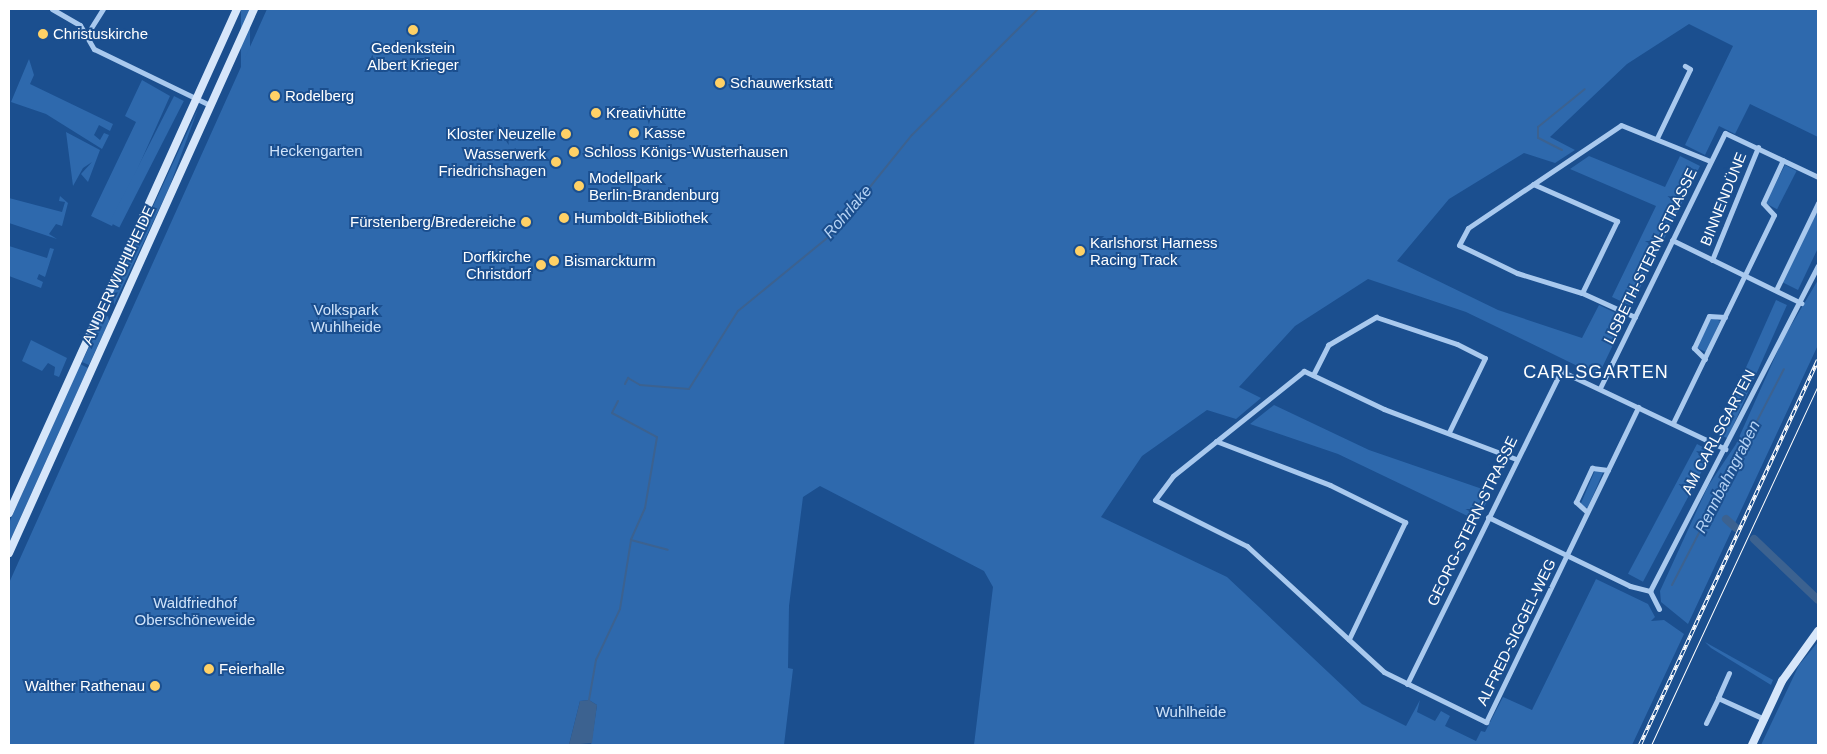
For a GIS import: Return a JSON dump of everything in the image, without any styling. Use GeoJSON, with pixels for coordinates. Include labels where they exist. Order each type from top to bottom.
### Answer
{"type":"FeatureCollection","features":[{"type":"Feature","properties":{"kind":"main road","name":"AN DER WUHLHEIDE"},"geometry":{"type":"LineString","coordinates":[[9,513],[236,9]]}},
{"type":"Feature","properties":{"kind":"main road","name":"AN DER WUHLHEIDE"},"geometry":{"type":"LineString","coordinates":[[9,553],[254,9]]}},
{"type":"Feature","properties":{"kind":"main road"},"geometry":{"type":"LineString","coordinates":[[1752,745],[1788,671],[1818,631]]}},
{"type":"Feature","properties":{"kind":"street"},"geometry":{"type":"LineString","coordinates":[[52,9],[72,18],[94,49],[210,105]]}},
{"type":"Feature","properties":{"kind":"street"},"geometry":{"type":"LineString","coordinates":[[86,36],[103,9]]}},
{"type":"Feature","properties":{"kind":"street"},"geometry":{"type":"LineString","coordinates":[[1657,138],[1690,69],[1685,66]]}},
{"type":"Feature","properties":{"kind":"street"},"geometry":{"type":"LineString","coordinates":[[1635,317],[1582,293],[1517,273],[1459,245],[1468,228],[1621,125],[1710,161]]}},
{"type":"Feature","properties":{"kind":"street","name":"LISBETH-STERN-STRASSE"},"geometry":{"type":"LineString","coordinates":[[1600,388],[1725,133],[1758,147]]}},
{"type":"Feature","properties":{"kind":"street"},"geometry":{"type":"LineString","coordinates":[[1758,147],[1818,177]]}},
{"type":"Feature","properties":{"kind":"street","name":"BINNENDÜNE"},"geometry":{"type":"LineString","coordinates":[[1712,260],[1758,147]]}},
{"type":"Feature","properties":{"kind":"street"},"geometry":{"type":"LineString","coordinates":[[1673,424],[1774,214],[1763,202],[1783,160]]}},
{"type":"Feature","properties":{"kind":"street"},"geometry":{"type":"LineString","coordinates":[[1533,184],[1537,190],[1617,222],[1582,293]]}},
{"type":"Feature","properties":{"kind":"street"},"geometry":{"type":"LineString","coordinates":[[1776,290],[1818,203]]}},
{"type":"Feature","properties":{"kind":"street"},"geometry":{"type":"LineString","coordinates":[[1672,240],[1801,303]]}},
{"type":"Feature","properties":{"kind":"street","name":"AM CARLSGARTEN"},"geometry":{"type":"LineString","coordinates":[[1650,591],[1801,303],[1818,266]]}},
{"type":"Feature","properties":{"kind":"street"},"geometry":{"type":"LineString","coordinates":[[1705,359],[1694,348],[1705,324],[1713,314],[1725,317]]}},
{"type":"Feature","properties":{"kind":"street"},"geometry":{"type":"LineString","coordinates":[[1313,375],[1328,345],[1376,317],[1457,344],[1485,358],[1449,432]]}},
{"type":"Feature","properties":{"kind":"street","name":"GEORG-STERN-STRASSE"},"geometry":{"type":"LineString","coordinates":[[1407,684],[1516,458],[1561,371],[1600,388]]}},
{"type":"Feature","properties":{"kind":"street"},"geometry":{"type":"LineString","coordinates":[[1407,684],[1384,672],[1247,546],[1155,500],[1164,484],[1301,372],[1313,375],[1384,409],[1516,458]]}},
{"type":"Feature","properties":{"kind":"street"},"geometry":{"type":"LineString","coordinates":[[1600,388],[1725,449]]}},
{"type":"Feature","properties":{"kind":"street"},"geometry":{"type":"LineString","coordinates":[[1566,555],[1638,407]]}},
{"type":"Feature","properties":{"kind":"street"},"geometry":{"type":"LineString","coordinates":[[1216,441],[1330,485],[1405,522],[1349,639]]}},
{"type":"Feature","properties":{"kind":"street"},"geometry":{"type":"LineString","coordinates":[[1587,512],[1576,502],[1592,468],[1608,470]]}},
{"type":"Feature","properties":{"kind":"street"},"geometry":{"type":"LineString","coordinates":[[1488,517],[1643,592],[1650,591],[1659,609]]}},
{"type":"Feature","properties":{"kind":"street","name":"ALFRED-SIGGEL-WEG"},"geometry":{"type":"LineString","coordinates":[[1407,684],[1486,722],[1566,555]]}},
{"type":"Feature","properties":{"kind":"street"},"geometry":{"type":"LineString","coordinates":[[1706,724],[1729,673]]}},
{"type":"Feature","properties":{"kind":"street"},"geometry":{"type":"LineString","coordinates":[[1718,698],[1764,719]]}},
{"type":"Feature","properties":{"kind":"green space"},"geometry":{"type":"Polygon","coordinates":[[[241,9],[250,9],[250,92],[241,92],[241,9]]]}},
{"type":"Feature","properties":{"kind":"green space"},"geometry":{"type":"Polygon","coordinates":[[[267,9],[1818,9],[1818,137],[1750,104],[1735,134],[1719,126],[1705,155],[1685,145],[1733,46],[1689,24],[1627,64],[1550,137],[1575,150],[1555,163],[1524,153],[1449,199],[1397,261],[1498,310],[1582,338],[1599,305],[1626,318],[1598,376],[1466,312],[1368,279],[1295,326],[1239,387],[1261,398],[1236,419],[1207,410],[1142,456],[1101,517],[1227,577],[1362,704],[1406,726],[1420,700],[1417,712],[1435,721],[1441,711],[1450,716],[1445,726],[1476,741],[1481,731],[1485,732],[1503,697],[1532,710],[1596,579],[1648,604],[1655,617],[1651,621],[1664,620],[1684,634],[1632,745],[974,745],[993,587],[984,571],[820,486],[803,497],[789,606],[788,668],[793,669],[784,745],[591,745],[597,705],[589,700],[580,701],[569,745],[9,745],[9,583],[267,9]]]}},
{"type":"Feature","properties":{"kind":"green space"},"geometry":{"type":"Polygon","coordinates":[[[29,59],[34,75],[30,84],[113,124],[110,131],[99,125],[94,135],[100,140],[104,133],[109,135],[102,149],[46,114],[11,102],[29,59]]]}},
{"type":"Feature","properties":{"kind":"green space"},"geometry":{"type":"Polygon","coordinates":[[[142,80],[170,96],[112,226],[91,216],[136,122],[125,116],[142,80]]]}},
{"type":"Feature","properties":{"kind":"green space"},"geometry":{"type":"Polygon","coordinates":[[[174,96],[184,101],[119,228],[110,223],[174,96]]]}},
{"type":"Feature","properties":{"kind":"green space"},"geometry":{"type":"Polygon","coordinates":[[[198,109],[169,188],[114,305],[113,293],[198,109]]]}},
{"type":"Feature","properties":{"kind":"green space"},"geometry":{"type":"Polygon","coordinates":[[[66,132],[100,150],[88,182],[81,174],[92,162],[83,168],[73,186],[66,132]]]}},
{"type":"Feature","properties":{"kind":"green space"},"geometry":{"type":"Polygon","coordinates":[[[1589,156],[1665,187],[1680,156],[1700,166],[1631,306],[1612,297],[1656,206],[1570,169],[1589,156]]]}},
{"type":"Feature","properties":{"kind":"green space"},"geometry":{"type":"Polygon","coordinates":[[[1785,165],[1797,171],[1777,209],[1765,203],[1785,165]]]}},
{"type":"Feature","properties":{"kind":"green space"},"geometry":{"type":"Polygon","coordinates":[[[60,196],[68,203],[62,226],[56,224],[49,234],[57,239],[9,223],[9,198],[62,212],[65,202],[59,201],[60,196]]]}},
{"type":"Feature","properties":{"kind":"green space"},"geometry":{"type":"Polygon","coordinates":[[[1818,207],[1818,248],[1798,290],[1782,282],[1818,207]]]}},
{"type":"Feature","properties":{"kind":"green space"},"geometry":{"type":"Polygon","coordinates":[[[9,246],[47,258],[50,248],[54,249],[45,277],[39,274],[37,279],[43,282],[41,288],[9,276],[9,246]]]}},
{"type":"Feature","properties":{"kind":"green space"},"geometry":{"type":"Polygon","coordinates":[[[1818,280],[1818,345],[1688,624],[1661,602],[1660,591],[1708,486],[1736,444],[1783,339],[1818,280]]]}},
{"type":"Feature","properties":{"kind":"green space"},"geometry":{"type":"Polygon","coordinates":[[[1776,300],[1787,305],[1728,438],[1717,433],[1776,300]]]}},
{"type":"Feature","properties":{"kind":"green space"},"geometry":{"type":"Polygon","coordinates":[[[108,316],[109,321],[89,365],[82,362],[102,318],[108,316]]]}},
{"type":"Feature","properties":{"kind":"green space"},"geometry":{"type":"Polygon","coordinates":[[[1711,317],[1720,321],[1706,352],[1697,348],[1711,317]]]}},
{"type":"Feature","properties":{"kind":"green space"},"geometry":{"type":"Polygon","coordinates":[[[31,340],[67,358],[59,377],[54,375],[55,367],[48,363],[42,371],[22,361],[31,340]]]}},
{"type":"Feature","properties":{"kind":"green space"},"geometry":{"type":"Polygon","coordinates":[[[80,364],[88,368],[9,543],[9,523],[80,364]]]}},
{"type":"Feature","properties":{"kind":"green space"},"geometry":{"type":"Polygon","coordinates":[[[1274,405],[1369,450],[1491,492],[1478,521],[1338,454],[1250,424],[1274,405]]]}},
{"type":"Feature","properties":{"kind":"green space"},"geometry":{"type":"Polygon","coordinates":[[[1697,444],[1712,452],[1643,582],[1628,574],[1697,444]]]}},
{"type":"Feature","properties":{"kind":"green space"},"geometry":{"type":"Polygon","coordinates":[[[1596,468],[1603,471],[1588,508],[1580,505],[1596,468]]]}},
{"type":"Feature","properties":{"kind":"green space"},"geometry":{"type":"Polygon","coordinates":[[[1761,543],[1818,598],[1818,604],[1760,547],[1761,543]]]}},
{"type":"Feature","properties":{"kind":"green space"},"geometry":{"type":"Polygon","coordinates":[[[1705,642],[1773,680],[1771,685],[1711,648],[1705,642]]]}},
{"type":"Feature","properties":{"kind":"green space"},"geometry":{"type":"Polygon","coordinates":[[[1818,642],[1818,745],[1761,745],[1799,665],[1818,642]]]}},
{"type":"Feature","properties":{"kind":"shaded area"},"geometry":{"type":"Polygon","coordinates":[[[589,700],[597,705],[592,743],[569,745],[580,701],[589,700]]]}},
{"type":"Feature","properties":{"kind":"waterway","name":"Rohrlake"},"geometry":{"type":"LineString","coordinates":[[625,384],[628,378],[640,385],[689,389],[738,311],[832,234],[912,135],[1038,9]]}},
{"type":"Feature","properties":{"kind":"waterway"},"geometry":{"type":"LineString","coordinates":[[1562,150],[1538,138],[1538,127],[1585,89]]}},
{"type":"Feature","properties":{"kind":"waterway","name":"Rennbahngraben"},"geometry":{"type":"LineString","coordinates":[[1672,585],[1784,369]]}},
{"type":"Feature","properties":{"kind":"waterway","name":"Rohrlake"},"geometry":{"type":"LineString","coordinates":[[618,401],[612,413],[657,437],[645,508],[631,540],[668,550]]}},
{"type":"Feature","properties":{"kind":"waterway","name":"Rennbahngraben"},"geometry":{"type":"LineString","coordinates":[[1726,519],[1736,528]]}},
{"type":"Feature","properties":{"kind":"waterway","name":"Rennbahngraben"},"geometry":{"type":"LineString","coordinates":[[1754,539],[1818,600]]}},
{"type":"Feature","properties":{"kind":"waterway"},"geometry":{"type":"LineString","coordinates":[[589,700],[596,660],[620,609],[631,540]]}},
{"type":"Feature","properties":{"kind":"tram line"},"geometry":{"type":"LineString","coordinates":[[1651,745],[1818,385]]}},
{"type":"Feature","properties":{"kind":"railway"},"geometry":{"type":"LineString","coordinates":[[1640,745],[1818,360]]}},
{"type":"Feature","properties":{"kind":"place","name":"Gedenkstein Albert Krieger"},"geometry":{"type":"Point","coordinates":[413,30]}},
{"type":"Feature","properties":{"kind":"place","name":"Christuskirche"},"geometry":{"type":"Point","coordinates":[43,34]}},
{"type":"Feature","properties":{"kind":"place","name":"Schauwerkstatt"},"geometry":{"type":"Point","coordinates":[720,83]}},
{"type":"Feature","properties":{"kind":"place","name":"Rodelberg"},"geometry":{"type":"Point","coordinates":[275,96]}},
{"type":"Feature","properties":{"kind":"place","name":"Kreativhütte"},"geometry":{"type":"Point","coordinates":[596,113]}},
{"type":"Feature","properties":{"kind":"place","name":"Kasse"},"geometry":{"type":"Point","coordinates":[634,133]}},
{"type":"Feature","properties":{"kind":"place","name":"Kloster Neuzelle"},"geometry":{"type":"Point","coordinates":[566,134]}},
{"type":"Feature","properties":{"kind":"place","name":"Schloss Königs-Wusterhausen"},"geometry":{"type":"Point","coordinates":[574,152]}},
{"type":"Feature","properties":{"kind":"place","name":"Wasserwerk Friedrichshagen"},"geometry":{"type":"Point","coordinates":[556,162]}},
{"type":"Feature","properties":{"kind":"place","name":"Modellpark Berlin-Brandenburg"},"geometry":{"type":"Point","coordinates":[579,186]}},
{"type":"Feature","properties":{"kind":"place","name":"Humboldt-Bibliothek"},"geometry":{"type":"Point","coordinates":[564,218]}},
{"type":"Feature","properties":{"kind":"place","name":"Fürstenberg/Bredereiche"},"geometry":{"type":"Point","coordinates":[526,222]}},
{"type":"Feature","properties":{"kind":"place","name":"Karlshorst Harness Racing Track"},"geometry":{"type":"Point","coordinates":[1080,251]}},
{"type":"Feature","properties":{"kind":"place","name":"Bismarckturm"},"geometry":{"type":"Point","coordinates":[554,261]}},
{"type":"Feature","properties":{"kind":"place","name":"Dorfkirche Christdorf"},"geometry":{"type":"Point","coordinates":[541,265]}},
{"type":"Feature","properties":{"kind":"place","name":"Feierhalle"},"geometry":{"type":"Point","coordinates":[209,669]}},
{"type":"Feature","properties":{"kind":"place","name":"Walther Rathenau"},"geometry":{"type":"Point","coordinates":[155,686]}},
{"type":"Feature","properties":{"kind":"district","name":"CARLSGARTEN"},"geometry":{"type":"Point","coordinates":[1596,372]}},
{"type":"Feature","properties":{"kind":"park label","name":"Heckengarten"},"geometry":{"type":"Point","coordinates":[316,151]}},
{"type":"Feature","properties":{"kind":"park label","name":"Volkspark Wuhlheide"},"geometry":{"type":"Point","coordinates":[346,318]}},
{"type":"Feature","properties":{"kind":"park label","name":"Waldfriedhof Oberschöneweide"},"geometry":{"type":"Point","coordinates":[195,610]}},
{"type":"Feature","properties":{"kind":"park label","name":"Wuhlheide"},"geometry":{"type":"Point","coordinates":[1191,712]}}]}
